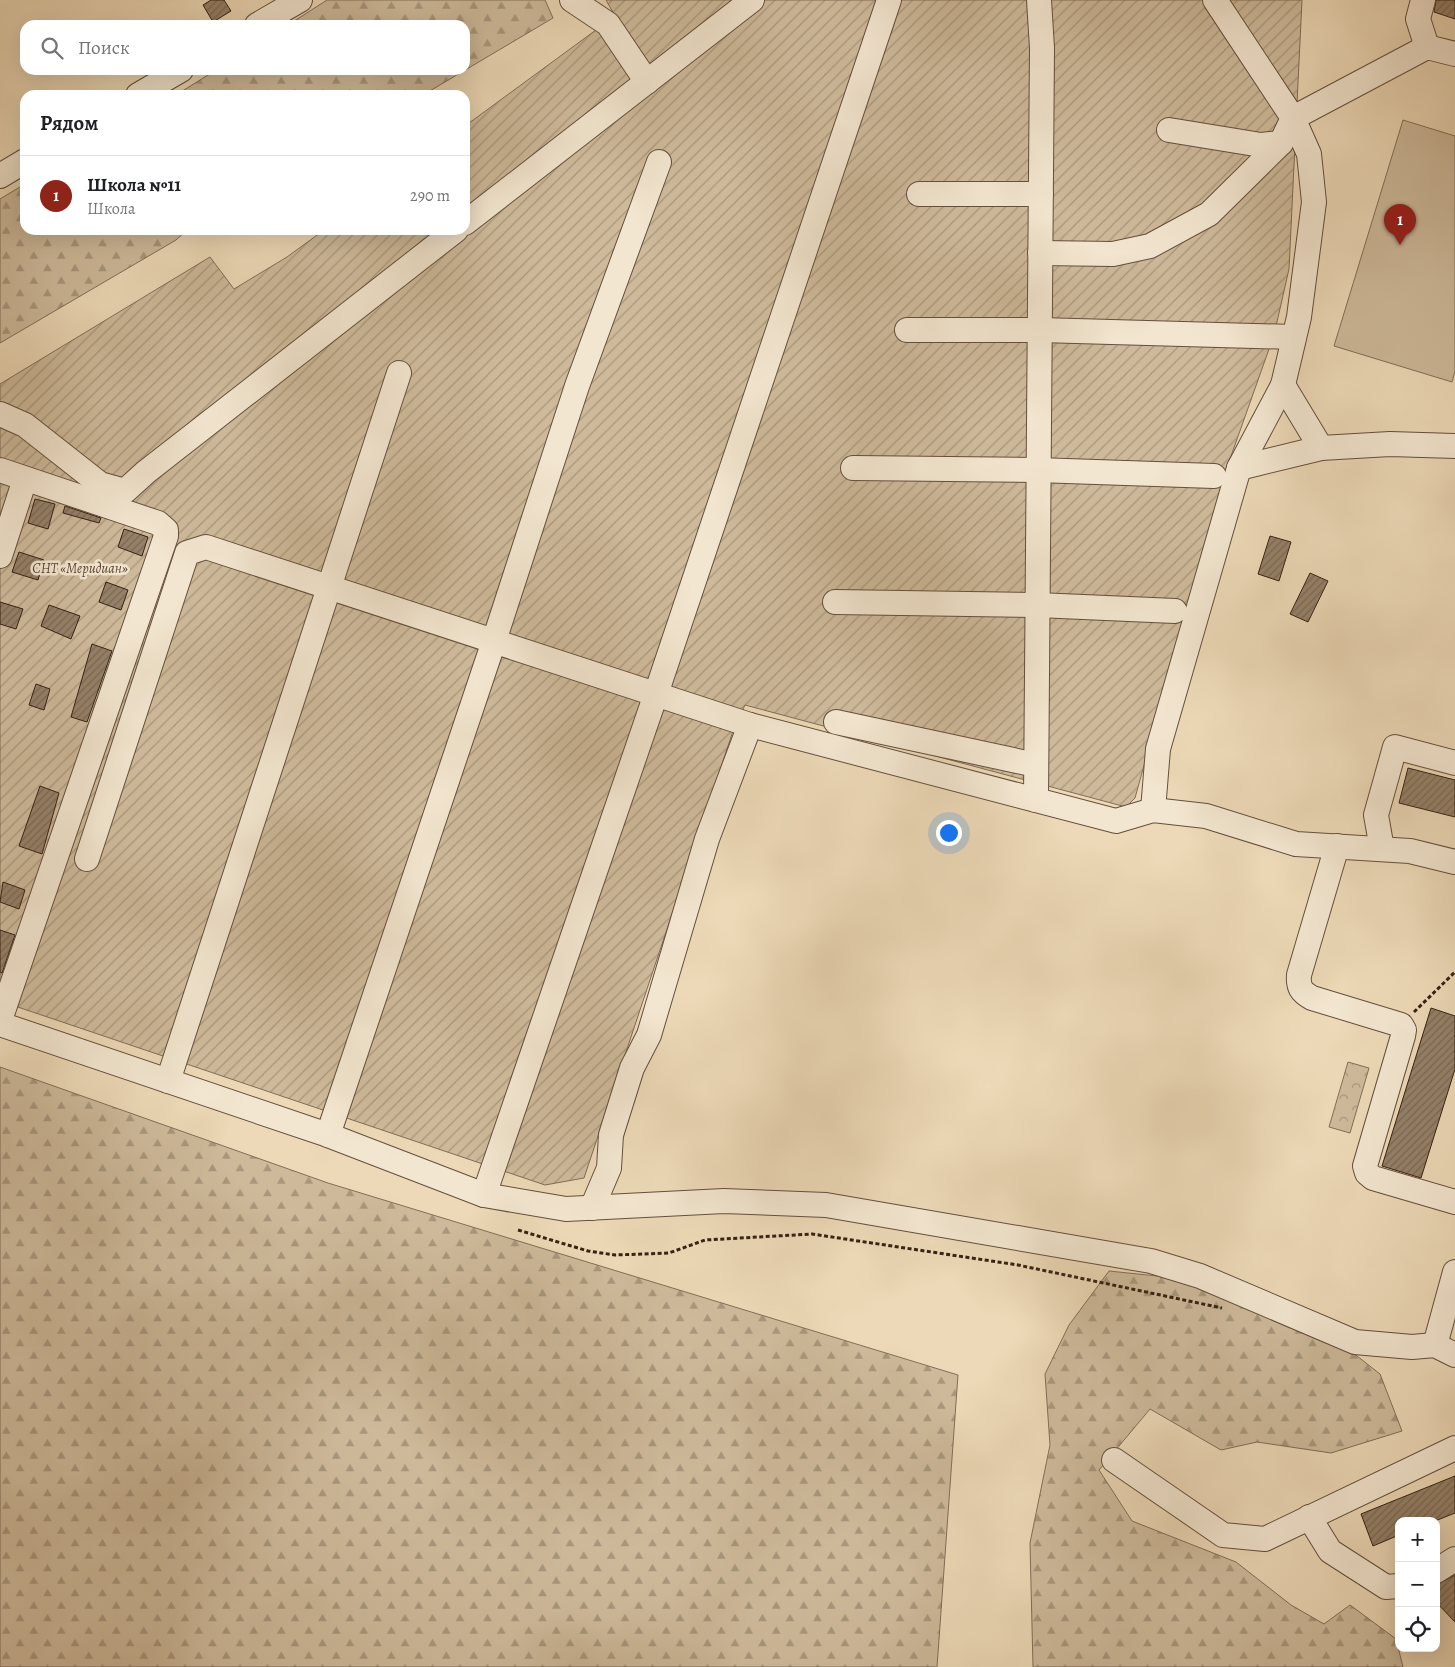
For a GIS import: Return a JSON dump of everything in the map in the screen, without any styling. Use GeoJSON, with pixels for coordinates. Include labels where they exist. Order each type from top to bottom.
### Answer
{"type":"FeatureCollection","features":[{"type":"Feature","properties":{"kind":"street"},"geometry":{"type":"LineString","coordinates":[[266,20],[300,0]]}},
{"type":"Feature","properties":{"kind":"street"},"geometry":{"type":"LineString","coordinates":[[572,0],[608,24],[646,82]]}},
{"type":"Feature","properties":{"kind":"street"},"geometry":{"type":"LineString","coordinates":[[470,219],[752,0]]}},
{"type":"Feature","properties":{"kind":"street"},"geometry":{"type":"LineString","coordinates":[[484,1195],[656,694],[889,0]]}},
{"type":"Feature","properties":{"kind":"street"},"geometry":{"type":"LineString","coordinates":[[1036,800],[1037,470],[1042,48],[1039,0]]}},
{"type":"Feature","properties":{"kind":"street"},"geometry":{"type":"LineString","coordinates":[[1153,810],[1158,748],[1240,468],[1283,385],[1299,317],[1314,202],[1309,154],[1293,118],[1215,0]]}},
{"type":"Feature","properties":{"kind":"street"},"geometry":{"type":"LineString","coordinates":[[1423,0],[1418,19],[1428,47]]}},
{"type":"Feature","properties":{"kind":"street"},"geometry":{"type":"LineString","coordinates":[[1040,253],[1113,254],[1150,246],[1208,214],[1280,143],[1293,118],[1428,47],[1455,54]]}},
{"type":"Feature","properties":{"kind":"street"},"geometry":{"type":"LineString","coordinates":[[147,90],[172,75]]}},
{"type":"Feature","properties":{"kind":"street"},"geometry":{"type":"LineString","coordinates":[[1169,130],[1261,145],[1280,143]]}},
{"type":"Feature","properties":{"kind":"street"},"geometry":{"type":"LineString","coordinates":[[328,1135],[494,641],[577,386],[660,162]]}},
{"type":"Feature","properties":{"kind":"street"},"geometry":{"type":"LineString","coordinates":[[0,176],[20,164]]}},
{"type":"Feature","properties":{"kind":"street"},"geometry":{"type":"LineString","coordinates":[[919,194],[1041,194]]}},
{"type":"Feature","properties":{"kind":"street"},"geometry":{"type":"LineString","coordinates":[[0,414],[24,425],[100,484],[125,491],[154,466],[450,235]]}},
{"type":"Feature","properties":{"kind":"street"},"geometry":{"type":"LineString","coordinates":[[907,330],[1040,330],[1294,337]]}},
{"type":"Feature","properties":{"kind":"street"},"geometry":{"type":"LineString","coordinates":[[168,1081],[399,373]]}},
{"type":"Feature","properties":{"kind":"street"},"geometry":{"type":"LineString","coordinates":[[1283,385],[1321,448]]}},
{"type":"Feature","properties":{"kind":"street"},"geometry":{"type":"LineString","coordinates":[[1240,468],[1321,448],[1390,444],[1455,446]]}},
{"type":"Feature","properties":{"kind":"street"},"geometry":{"type":"LineString","coordinates":[[854,468],[1037,470],[1214,476]]}},
{"type":"Feature","properties":{"kind":"street"},"geometry":{"type":"LineString","coordinates":[[0,470],[158,523],[164,526],[166,536],[5,987],[0,1020]]}},
{"type":"Feature","properties":{"kind":"street"},"geometry":{"type":"LineString","coordinates":[[0,556],[25,479]]}},
{"type":"Feature","properties":{"kind":"street"},"geometry":{"type":"LineString","coordinates":[[87,860],[187,553],[206,547],[750,725],[1036,800],[1116,820],[1153,810],[1206,816],[1296,844],[1410,850],[1455,862]]}},
{"type":"Feature","properties":{"kind":"street"},"geometry":{"type":"LineString","coordinates":[[835,602],[1037,605],[1175,612]]}},
{"type":"Feature","properties":{"kind":"street"},"geometry":{"type":"LineString","coordinates":[[836,722],[1036,765]]}},
{"type":"Feature","properties":{"kind":"street"},"geometry":{"type":"LineString","coordinates":[[592,1208],[610,1168],[611,1135],[632,1068],[649,1036],[706,839],[750,725]]}},
{"type":"Feature","properties":{"kind":"street"},"geometry":{"type":"LineString","coordinates":[[1382,849],[1376,815],[1395,747],[1455,763]]}},
{"type":"Feature","properties":{"kind":"street"},"geometry":{"type":"LineString","coordinates":[[1337,846],[1299,975],[1298,985],[1303,993],[1312,998],[1401,1025],[1404,1030],[1403,1036],[1365,1166],[1367,1173],[1374,1178],[1455,1202]]}},
{"type":"Feature","properties":{"kind":"street"},"geometry":{"type":"LineString","coordinates":[[0,1024],[328,1135],[484,1195],[566,1209],[724,1201],[826,1205],[1151,1260],[1200,1276],[1355,1342],[1445,1350],[1455,1272]]}},
{"type":"Feature","properties":{"kind":"street"},"geometry":{"type":"LineString","coordinates":[[1114,1460],[1223,1535],[1265,1538],[1455,1448]]}},
{"type":"Feature","properties":{"kind":"street"},"geometry":{"type":"LineString","coordinates":[[1309,1517],[1330,1551],[1386,1587],[1395,1586]]}},
{"type":"Feature","properties":{"kind":"street"},"geometry":{"type":"LineString","coordinates":[[1440,1568],[1455,1558]]}},
{"type":"Feature","properties":{"kind":"path"},"geometry":{"type":"LineString","coordinates":[[1401,1025],[1455,972]]}},
{"type":"Feature","properties":{"kind":"path"},"geometry":{"type":"LineString","coordinates":[[518,1230],[588,1251],[615,1256],[669,1253],[705,1240],[812,1234],[1018,1265],[1231,1310]]}},
{"type":"Feature","properties":{"kind":"green space"},"geometry":{"type":"Polygon","coordinates":[[[327,0],[545,0],[553,18],[470,67],[470,20],[296,20],[327,0]]]}},
{"type":"Feature","properties":{"kind":"green space","name":"СНТ «Меридиан»"},"geometry":{"type":"Polygon","coordinates":[[[606,0],[1302,0],[1289,269],[1274,335],[1225,473],[1135,798],[1126,807],[745,705],[734,728],[584,1178],[545,1185],[0,1001],[0,384],[210,257],[234,289],[287,257],[317,235],[470,235],[470,122],[615,16],[606,0]]]}},
{"type":"Feature","properties":{"kind":"green space"},"geometry":{"type":"Polygon","coordinates":[[[208,75],[457,75],[431,90],[184,90],[208,75]]]}},
{"type":"Feature","properties":{"kind":"green space"},"geometry":{"type":"Polygon","coordinates":[[[1403,120],[1455,136],[1455,371],[1452,382],[1334,346],[1403,120]]]}},
{"type":"Feature","properties":{"kind":"green space"},"geometry":{"type":"Polygon","coordinates":[[[20,187],[20,235],[182,235],[0,343],[0,199],[20,187]]]}},
{"type":"Feature","properties":{"kind":"green space"},"geometry":{"type":"Polygon","coordinates":[[[1348,1062],[1369,1068],[1350,1133],[1329,1127],[1348,1062]]]}},
{"type":"Feature","properties":{"kind":"green space"},"geometry":{"type":"Polygon","coordinates":[[[0,1067],[328,1183],[958,1375],[937,1667],[0,1667],[0,1067]]]}},
{"type":"Feature","properties":{"kind":"green space"},"geometry":{"type":"Polygon","coordinates":[[[1109,1271],[1157,1276],[1230,1294],[1320,1327],[1380,1374],[1402,1431],[1331,1453],[1257,1442],[1221,1450],[1150,1409],[1099,1470],[1132,1521],[1236,1562],[1291,1605],[1324,1624],[1350,1605],[1395,1638],[1395,1652],[1399,1652],[1403,1667],[1033,1667],[1030,1543],[1050,1445],[1045,1374],[1069,1325],[1109,1271]]]}},
{"type":"Feature","properties":{"kind":"building"},"geometry":{"type":"Polygon","coordinates":[[[211,0],[224,0],[231,11],[216,20],[212,20],[203,5],[211,0]]]}},
{"type":"Feature","properties":{"kind":"building"},"geometry":{"type":"Polygon","coordinates":[[[1436,0],[1455,0],[1455,19],[1434,12],[1436,0]]]}},
{"type":"Feature","properties":{"kind":"building"},"geometry":{"type":"Polygon","coordinates":[[[35,499],[55,504],[48,529],[28,523],[35,499]]]}},
{"type":"Feature","properties":{"kind":"building"},"geometry":{"type":"Polygon","coordinates":[[[65,506],[101,518],[99,523],[63,513],[65,506]]]}},
{"type":"Feature","properties":{"kind":"building"},"geometry":{"type":"Polygon","coordinates":[[[124,529],[148,537],[142,556],[118,547],[124,529]]]}},
{"type":"Feature","properties":{"kind":"building"},"geometry":{"type":"Polygon","coordinates":[[[1270,536],[1291,542],[1279,581],[1258,574],[1270,536]]]}},
{"type":"Feature","properties":{"kind":"building"},"geometry":{"type":"Polygon","coordinates":[[[19,552],[44,560],[38,580],[12,572],[19,552]]]}},
{"type":"Feature","properties":{"kind":"building"},"geometry":{"type":"Polygon","coordinates":[[[1310,573],[1328,581],[1308,622],[1290,614],[1310,573]]]}},
{"type":"Feature","properties":{"kind":"building"},"geometry":{"type":"Polygon","coordinates":[[[106,582],[128,590],[121,610],[99,602],[106,582]]]}},
{"type":"Feature","properties":{"kind":"building"},"geometry":{"type":"Polygon","coordinates":[[[0,602],[23,609],[16,629],[0,624],[0,602]]]}},
{"type":"Feature","properties":{"kind":"building"},"geometry":{"type":"Polygon","coordinates":[[[49,605],[80,616],[71,639],[41,626],[49,605]]]}},
{"type":"Feature","properties":{"kind":"building"},"geometry":{"type":"Polygon","coordinates":[[[92,644],[112,651],[87,722],[71,717],[92,644]]]}},
{"type":"Feature","properties":{"kind":"building"},"geometry":{"type":"Polygon","coordinates":[[[36,684],[50,689],[44,710],[29,705],[36,684]]]}},
{"type":"Feature","properties":{"kind":"building"},"geometry":{"type":"Polygon","coordinates":[[[1408,768],[1455,780],[1455,817],[1399,803],[1408,768]]]}},
{"type":"Feature","properties":{"kind":"building"},"geometry":{"type":"Polygon","coordinates":[[[40,786],[59,793],[42,854],[19,846],[40,786]]]}},
{"type":"Feature","properties":{"kind":"building"},"geometry":{"type":"Polygon","coordinates":[[[3,882],[25,890],[19,909],[0,902],[3,882]]]}},
{"type":"Feature","properties":{"kind":"building"},"geometry":{"type":"Polygon","coordinates":[[[0,930],[15,935],[2,973],[0,972],[0,930]]]}},
{"type":"Feature","properties":{"kind":"building"},"geometry":{"type":"Polygon","coordinates":[[[1431,1008],[1455,1016],[1455,1069],[1421,1178],[1382,1166],[1431,1008]]]}},
{"type":"Feature","properties":{"kind":"building"},"geometry":{"type":"Polygon","coordinates":[[[1455,1476],[1455,1513],[1440,1519],[1440,1517],[1395,1517],[1395,1537],[1373,1546],[1361,1514],[1455,1476]]]}},
{"type":"Feature","properties":{"kind":"building"},"geometry":{"type":"Polygon","coordinates":[[[1455,1575],[1455,1622],[1440,1606],[1440,1583],[1455,1575]]]}},
{"type":"Feature","properties":{"kind":"place","name":"Школа №11"},"geometry":{"type":"Point","coordinates":[1400,245]}}]}
